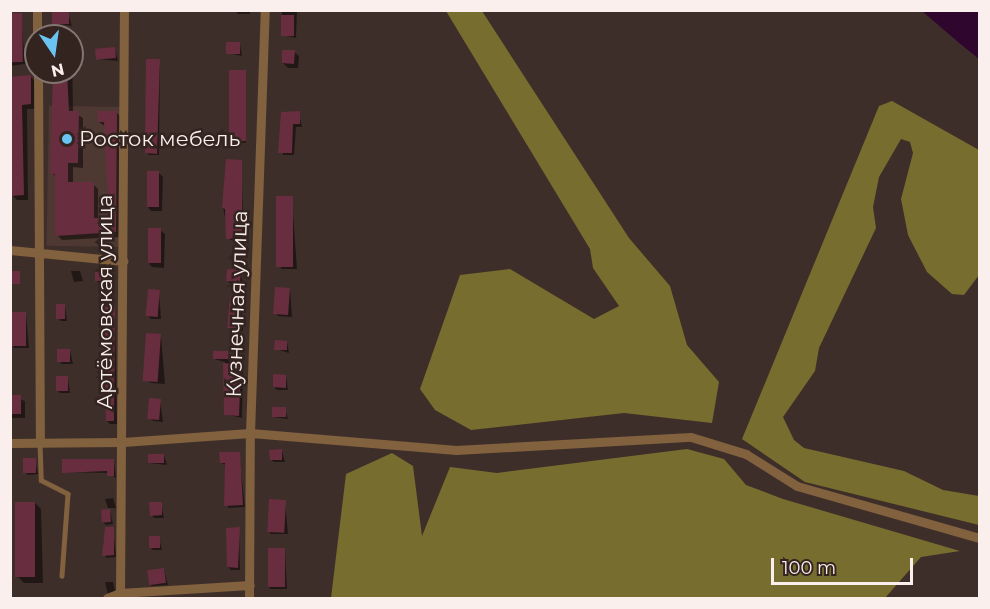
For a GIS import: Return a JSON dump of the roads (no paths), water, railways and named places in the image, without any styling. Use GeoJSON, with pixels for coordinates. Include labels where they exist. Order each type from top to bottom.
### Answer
{"type":"FeatureCollection","features":[{"type":"Feature","properties":{"kind":"street","name":"Артёмовская улица"},"geometry":{"type":"LineString","coordinates":[[120,593],[123,442],[124,10]]}},
{"type":"Feature","properties":{"kind":"street","name":"Кузнечная улица"},"geometry":{"type":"LineString","coordinates":[[249,598],[250,433],[265,10]]}},
{"type":"Feature","properties":{"kind":"street"},"geometry":{"type":"LineString","coordinates":[[38,84],[40,443]]}},
{"type":"Feature","properties":{"kind":"street"},"geometry":{"type":"LineString","coordinates":[[10,250],[40,251],[123,261]]}},
{"type":"Feature","properties":{"kind":"street"},"geometry":{"type":"LineString","coordinates":[[10,443],[123,442],[250,433],[456,450],[691,437],[746,454],[797,486],[980,538]]}},
{"type":"Feature","properties":{"kind":"street"},"geometry":{"type":"LineString","coordinates":[[107,598],[120,593],[250,585]]}},
{"type":"Feature","properties":{"kind":"lane"},"geometry":{"type":"LineString","coordinates":[[40,443],[41,480],[68,494],[62,576]]}},
{"type":"Feature","properties":{"kind":"place","name":"Росток мебель"},"geometry":{"type":"Point","coordinates":[67,139]}}]}
